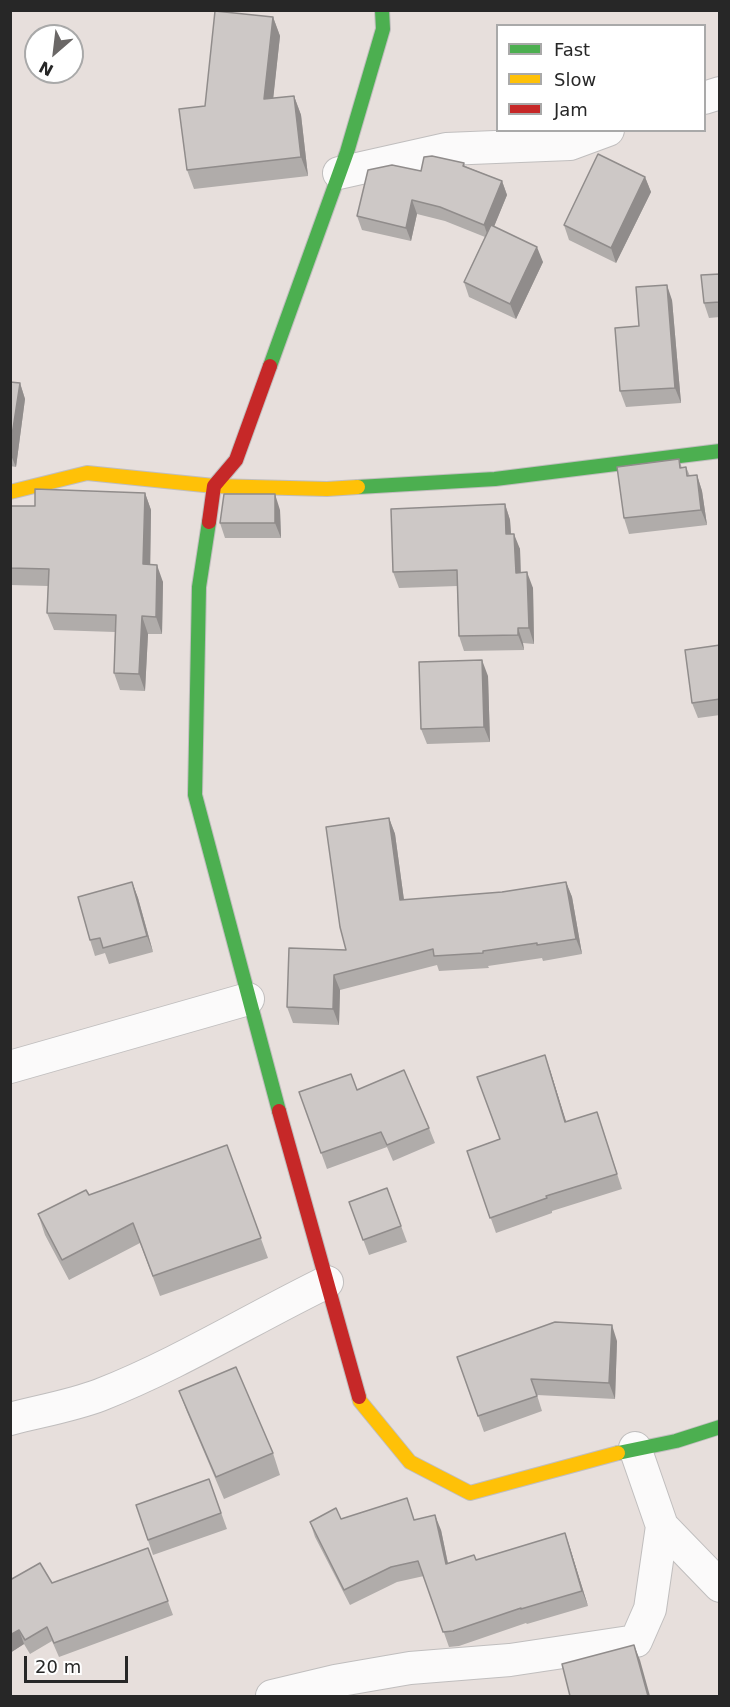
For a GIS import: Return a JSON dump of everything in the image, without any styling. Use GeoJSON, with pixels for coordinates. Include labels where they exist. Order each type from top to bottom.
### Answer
{"type":"FeatureCollection","features":[{"type":"Feature","properties":{"kind":"street"},"geometry":{"type":"LineString","coordinates":[[382,10],[383,28],[347,152],[236,460],[214,486],[199,587],[195,795],[248,999],[360,1401],[410,1462],[470,1493],[634,1448],[676,1441],[720,1427]]}},
{"type":"Feature","properties":{"kind":"street"},"geometry":{"type":"LineString","coordinates":[[339,173],[446,149],[570,144],[603,132]]}},
{"type":"Feature","properties":{"kind":"street"},"geometry":{"type":"LineString","coordinates":[[10,492],[87,473],[214,486],[327,489],[495,479],[720,451]]}},
{"type":"Feature","properties":{"kind":"street"},"geometry":{"type":"LineString","coordinates":[[10,1067],[248,999]]}},
{"type":"Feature","properties":{"kind":"street"},"geometry":{"type":"LineString","coordinates":[[10,1419],[98,1395],[203,1348],[263,1313],[327,1282]]}},
{"type":"Feature","properties":{"kind":"street"},"geometry":{"type":"LineString","coordinates":[[634,1448],[662,1526],[720,1586]]}},
{"type":"Feature","properties":{"kind":"street"},"geometry":{"type":"LineString","coordinates":[[272,1696],[335,1681],[410,1668],[510,1660],[636,1641],[650,1609],[662,1526]]}},
{"type":"Feature","properties":{"kind":"building"},"geometry":{"type":"Polygon","coordinates":[[[215,11],[273,17],[264,99],[294,96],[301,157],[187,170],[179,109],[205,106],[215,11]]]}},
{"type":"Feature","properties":{"kind":"building"},"geometry":{"type":"Polygon","coordinates":[[[598,154],[645,177],[611,248],[564,225],[598,154]]]}},
{"type":"Feature","properties":{"kind":"building"},"geometry":{"type":"Polygon","coordinates":[[[432,156],[464,163],[463,166],[502,181],[484,225],[440,207],[412,200],[406,228],[357,216],[368,170],[392,165],[421,171],[424,157],[432,156]]]}},
{"type":"Feature","properties":{"kind":"building"},"geometry":{"type":"Polygon","coordinates":[[[491,225],[537,247],[510,304],[464,282],[491,225]]]}},
{"type":"Feature","properties":{"kind":"building"},"geometry":{"type":"Polygon","coordinates":[[[720,274],[720,302],[704,303],[701,275],[720,274]]]}},
{"type":"Feature","properties":{"kind":"building"},"geometry":{"type":"Polygon","coordinates":[[[667,285],[675,388],[620,391],[615,328],[639,326],[636,287],[667,285]]]}},
{"type":"Feature","properties":{"kind":"building"},"geometry":{"type":"Polygon","coordinates":[[[10,382],[20,383],[10,448],[10,382]]]}},
{"type":"Feature","properties":{"kind":"building"},"geometry":{"type":"Polygon","coordinates":[[[679,459],[680,468],[686,467],[687,476],[697,475],[701,510],[624,518],[617,467],[679,459]]]}},
{"type":"Feature","properties":{"kind":"building"},"geometry":{"type":"Polygon","coordinates":[[[35,489],[145,493],[143,564],[157,565],[156,617],[142,616],[139,674],[114,673],[116,615],[47,613],[49,569],[10,568],[10,506],[35,506],[35,489]]]}},
{"type":"Feature","properties":{"kind":"building"},"geometry":{"type":"Polygon","coordinates":[[[224,494],[275,494],[275,523],[220,523],[224,494]]]}},
{"type":"Feature","properties":{"kind":"building"},"geometry":{"type":"Polygon","coordinates":[[[505,504],[506,534],[514,534],[516,573],[527,572],[529,628],[518,628],[518,635],[459,636],[457,570],[393,572],[391,509],[505,504]]]}},
{"type":"Feature","properties":{"kind":"building"},"geometry":{"type":"Polygon","coordinates":[[[720,645],[720,699],[692,703],[685,650],[720,645]]]}},
{"type":"Feature","properties":{"kind":"building"},"geometry":{"type":"Polygon","coordinates":[[[482,660],[484,727],[421,729],[419,662],[482,660]]]}},
{"type":"Feature","properties":{"kind":"building"},"geometry":{"type":"Polygon","coordinates":[[[389,818],[400,900],[502,892],[566,882],[576,939],[483,951],[483,953],[434,956],[433,949],[334,975],[333,1009],[287,1007],[289,948],[346,950],[340,927],[326,827],[389,818]]]}},
{"type":"Feature","properties":{"kind":"building"},"geometry":{"type":"Polygon","coordinates":[[[132,882],[147,936],[103,948],[100,938],[90,940],[78,897],[132,882]]]}},
{"type":"Feature","properties":{"kind":"building"},"geometry":{"type":"Polygon","coordinates":[[[545,1055],[565,1122],[597,1112],[617,1174],[546,1196],[547,1198],[490,1218],[467,1151],[500,1139],[477,1077],[545,1055]]]}},
{"type":"Feature","properties":{"kind":"building"},"geometry":{"type":"Polygon","coordinates":[[[404,1070],[429,1128],[387,1145],[381,1132],[321,1153],[299,1092],[351,1074],[357,1090],[404,1070]]]}},
{"type":"Feature","properties":{"kind":"building"},"geometry":{"type":"Polygon","coordinates":[[[227,1145],[261,1238],[153,1276],[133,1223],[62,1260],[38,1214],[86,1190],[89,1195],[227,1145]]]}},
{"type":"Feature","properties":{"kind":"building"},"geometry":{"type":"Polygon","coordinates":[[[387,1188],[401,1226],[363,1240],[349,1202],[387,1188]]]}},
{"type":"Feature","properties":{"kind":"building"},"geometry":{"type":"Polygon","coordinates":[[[555,1322],[612,1325],[609,1383],[531,1379],[537,1396],[478,1416],[457,1357],[555,1322]]]}},
{"type":"Feature","properties":{"kind":"building"},"geometry":{"type":"Polygon","coordinates":[[[236,1367],[273,1453],[216,1477],[179,1391],[236,1367]]]}},
{"type":"Feature","properties":{"kind":"building"},"geometry":{"type":"Polygon","coordinates":[[[209,1479],[221,1513],[148,1540],[136,1505],[209,1479]]]}},
{"type":"Feature","properties":{"kind":"building"},"geometry":{"type":"Polygon","coordinates":[[[407,1498],[414,1520],[435,1515],[446,1564],[474,1555],[476,1560],[565,1533],[582,1591],[521,1608],[453,1631],[443,1632],[418,1561],[391,1567],[344,1590],[310,1522],[336,1508],[341,1519],[407,1498]]]}},
{"type":"Feature","properties":{"kind":"building"},"geometry":{"type":"Polygon","coordinates":[[[148,1548],[168,1601],[54,1643],[47,1627],[25,1640],[19,1630],[10,1635],[10,1580],[40,1563],[52,1583],[148,1548]]]}},
{"type":"Feature","properties":{"kind":"building"},"geometry":{"type":"Polygon","coordinates":[[[634,1645],[648,1696],[570,1696],[562,1664],[634,1645]]]}},
{"type":"Feature","properties":{"kind":"traffic: fast"},"geometry":{"type":"LineString","coordinates":[[270,366],[347,152],[383,29],[382,10]]}},
{"type":"Feature","properties":{"kind":"traffic: fast"},"geometry":{"type":"LineString","coordinates":[[358,487],[495,479],[720,451]]}},
{"type":"Feature","properties":{"kind":"traffic: fast"},"geometry":{"type":"LineString","coordinates":[[209,522],[199,587],[195,795],[279,1111]]}},
{"type":"Feature","properties":{"kind":"traffic: fast"},"geometry":{"type":"LineString","coordinates":[[618,1453],[676,1441],[720,1427]]}},
{"type":"Feature","properties":{"kind":"traffic: slow"},"geometry":{"type":"LineString","coordinates":[[10,492],[87,473],[214,486],[327,489],[358,487]]}},
{"type":"Feature","properties":{"kind":"traffic: slow"},"geometry":{"type":"LineString","coordinates":[[359,1397],[410,1462],[470,1493],[618,1453]]}},
{"type":"Feature","properties":{"kind":"traffic: jam"},"geometry":{"type":"LineString","coordinates":[[209,522],[214,486],[236,460],[270,366]]}},
{"type":"Feature","properties":{"kind":"traffic: jam"},"geometry":{"type":"LineString","coordinates":[[279,1111],[359,1397]]}}]}
